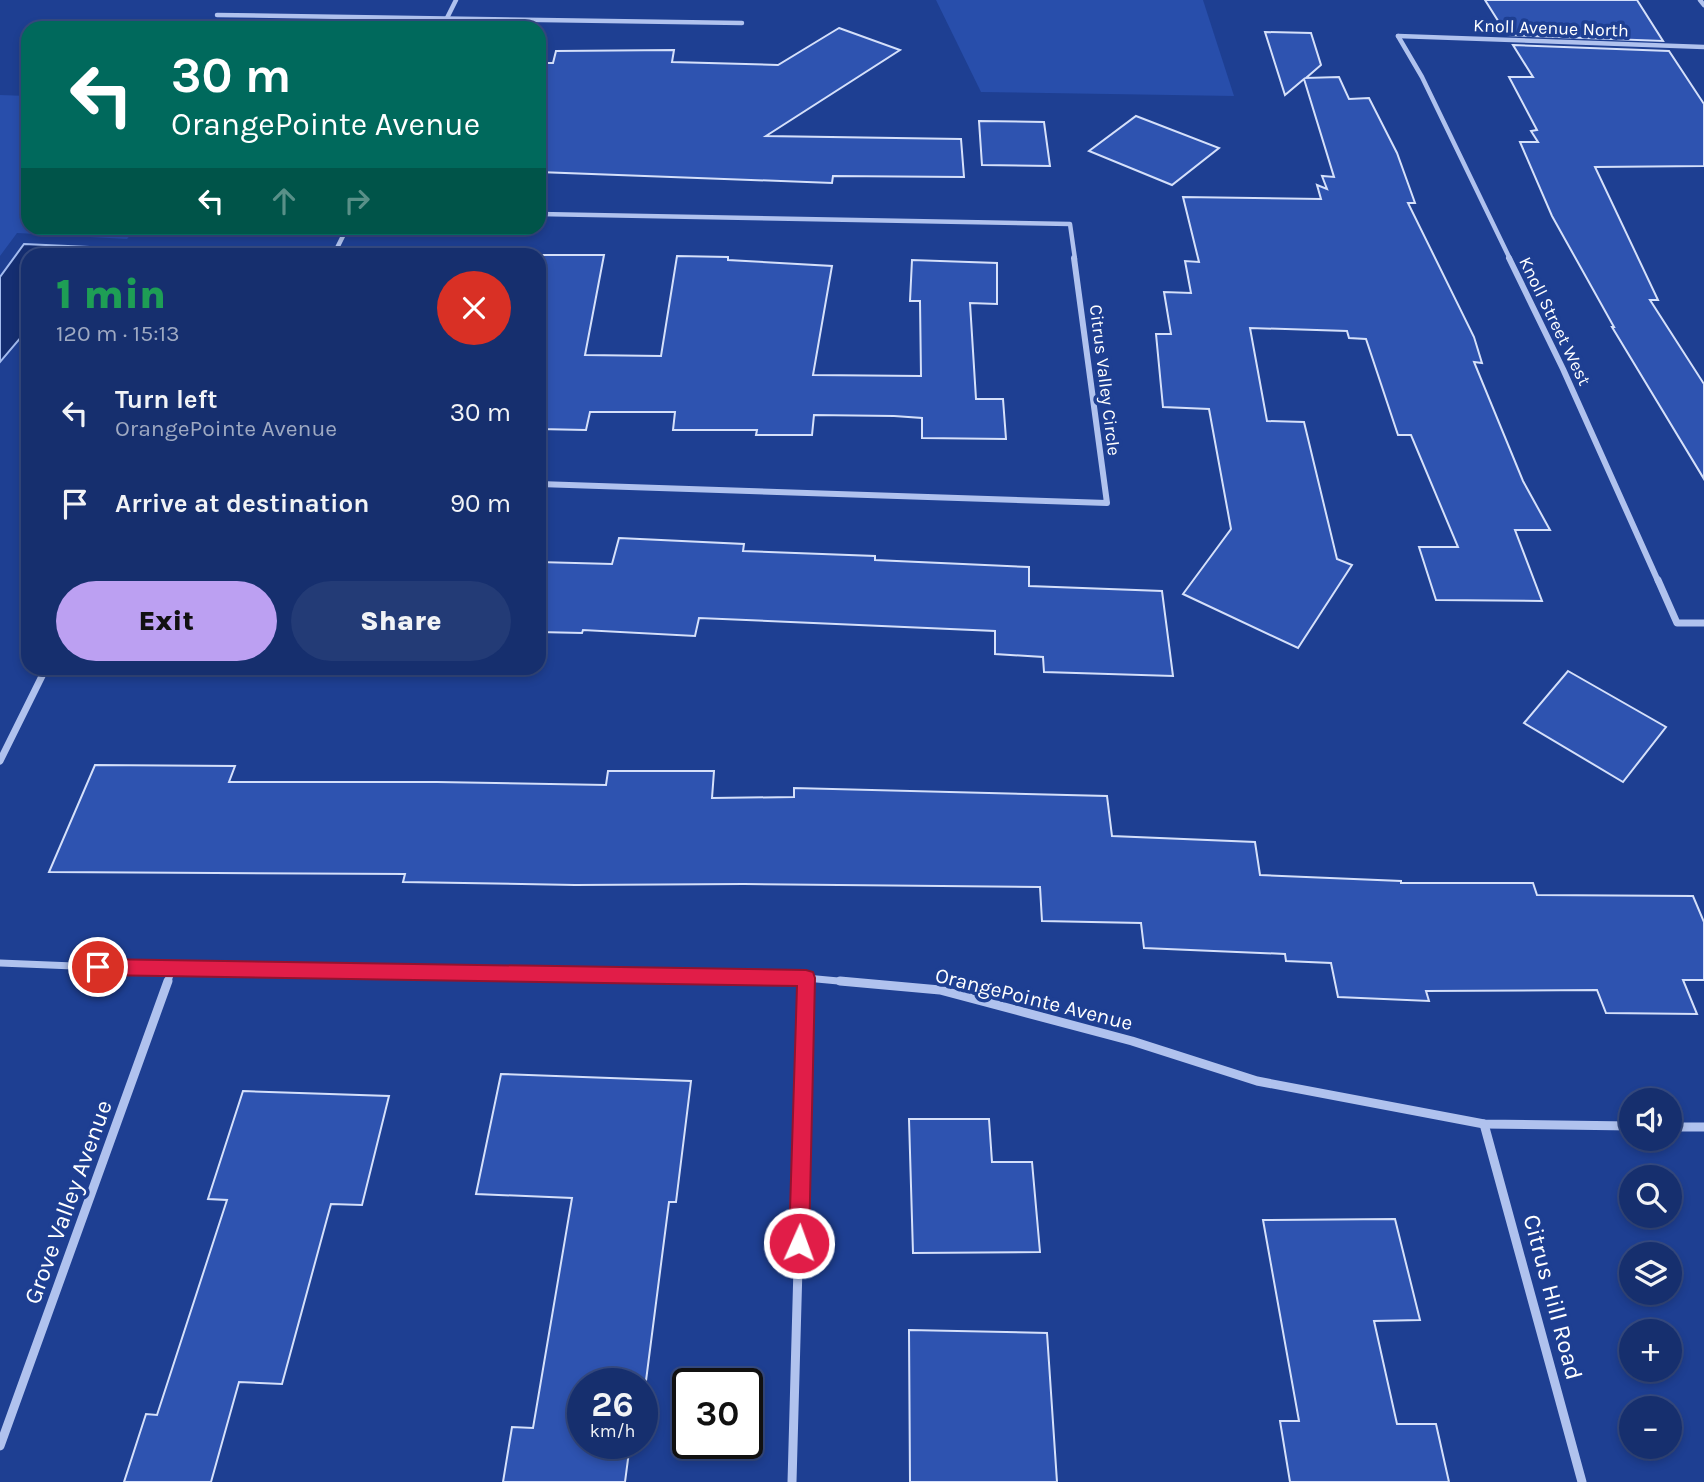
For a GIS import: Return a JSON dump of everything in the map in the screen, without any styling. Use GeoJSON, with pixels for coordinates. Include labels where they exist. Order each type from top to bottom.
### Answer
{"type":"FeatureCollection","features":[{"type":"Feature","properties":{"kind":"street"},"geometry":{"type":"LineString","coordinates":[[446,19],[456,0]]}},
{"type":"Feature","properties":{"kind":"street"},"geometry":{"type":"LineString","coordinates":[[1700,0],[1704,5]]}},
{"type":"Feature","properties":{"kind":"street"},"geometry":{"type":"LineString","coordinates":[[217,15],[742,23]]}},
{"type":"Feature","properties":{"kind":"street","name":"Knoll Avenue North"},"geometry":{"type":"LineString","coordinates":[[1398,36],[1704,47]]}},
{"type":"Feature","properties":{"kind":"street","name":"Knoll Street West"},"geometry":{"type":"LineString","coordinates":[[1398,36],[1422,77],[1563,369],[1677,623],[1704,623]]}},
{"type":"Feature","properties":{"kind":"street","name":"Citrus Valley Circle"},"geometry":{"type":"LineString","coordinates":[[546,214],[1070,224],[1107,503],[546,484]]}},
{"type":"Feature","properties":{"kind":"street"},"geometry":{"type":"LineString","coordinates":[[0,761],[43,675]]}},
{"type":"Feature","properties":{"kind":"street","name":"OrangePointe Avenue"},"geometry":{"type":"LineString","coordinates":[[0,962],[172,970],[806,978],[940,990],[1132,1041],[1257,1081],[1484,1124],[1619,1126]]}},
{"type":"Feature","properties":{"kind":"street","name":"Grove Valley Avenue"},"geometry":{"type":"LineString","coordinates":[[0,1446],[172,970]]}},
{"type":"Feature","properties":{"kind":"street"},"geometry":{"type":"LineString","coordinates":[[792,1482],[806,978]]}},
{"type":"Feature","properties":{"kind":"street","name":"Citrus Hill Road"},"geometry":{"type":"LineString","coordinates":[[1484,1124],[1582,1482]]}},
{"type":"Feature","properties":{"kind":"street"},"geometry":{"type":"LineString","coordinates":[[1682,1127],[1704,1127]]}},
{"type":"Feature","properties":{"kind":"shaded area"},"geometry":{"type":"Polygon","coordinates":[[[936,0],[1203,0],[1234,96],[981,92],[936,0]]]}},
{"type":"Feature","properties":{"kind":"shaded area"},"geometry":{"type":"Polygon","coordinates":[[[0,95],[21,96],[21,233],[17,233],[0,256],[0,95]]]}},
{"type":"Feature","properties":{"kind":"shaded area"},"geometry":{"type":"Polygon","coordinates":[[[54,235],[130,235],[127,239],[54,235]]]}},
{"type":"Feature","properties":{"kind":"shaded area"},"geometry":{"type":"Polygon","coordinates":[[[24,244],[88,247],[87,248],[21,248],[24,244]]]}},
{"type":"Feature","properties":{"kind":"shaded area"},"geometry":{"type":"Polygon","coordinates":[[[21,248],[21,337],[0,362],[0,277],[21,248]]]}},
{"type":"Feature","properties":{"kind":"building"},"geometry":{"type":"Polygon","coordinates":[[[1485,0],[1637,0],[1663,41],[1507,35],[1485,0]]]}},
{"type":"Feature","properties":{"kind":"building"},"geometry":{"type":"Polygon","coordinates":[[[839,28],[900,50],[766,136],[961,139],[964,177],[833,176],[832,183],[546,172],[546,63],[553,63],[556,51],[674,50],[672,62],[778,65],[839,28]]]}},
{"type":"Feature","properties":{"kind":"building"},"geometry":{"type":"Polygon","coordinates":[[[1265,32],[1311,33],[1321,65],[1306,78],[1339,77],[1349,99],[1369,98],[1397,153],[1415,203],[1408,203],[1474,337],[1482,363],[1474,362],[1523,481],[1550,530],[1515,530],[1542,601],[1436,600],[1419,547],[1458,547],[1411,435],[1398,435],[1366,339],[1349,338],[1347,331],[1250,328],[1267,421],[1304,422],[1337,559],[1352,565],[1298,648],[1183,594],[1231,529],[1209,409],[1163,407],[1156,334],[1171,334],[1164,292],[1191,293],[1185,261],[1199,262],[1183,197],[1321,199],[1317,185],[1327,189],[1322,176],[1334,177],[1304,79],[1285,95],[1265,32]]]}},
{"type":"Feature","properties":{"kind":"building"},"geometry":{"type":"Polygon","coordinates":[[[1513,45],[1669,51],[1704,104],[1704,166],[1595,167],[1658,300],[1650,300],[1704,384],[1704,479],[1612,327],[1552,216],[1520,142],[1538,142],[1531,131],[1537,130],[1509,77],[1533,77],[1513,45]]]}},
{"type":"Feature","properties":{"kind":"building"},"geometry":{"type":"Polygon","coordinates":[[[1136,116],[1219,148],[1172,185],[1089,151],[1136,116]]]}},
{"type":"Feature","properties":{"kind":"building"},"geometry":{"type":"Polygon","coordinates":[[[979,121],[1044,122],[1050,166],[982,165],[979,121]]]}},
{"type":"Feature","properties":{"kind":"building"},"geometry":{"type":"Polygon","coordinates":[[[546,255],[604,255],[585,355],[661,356],[677,256],[728,257],[728,260],[832,266],[813,375],[921,376],[920,301],[910,301],[912,260],[997,263],[997,304],[970,303],[976,399],[1003,399],[1006,439],[922,438],[922,418],[894,416],[814,415],[812,435],[756,435],[757,430],[673,430],[675,412],[590,412],[586,430],[546,429],[546,255]]]}},
{"type":"Feature","properties":{"kind":"building"},"geometry":{"type":"Polygon","coordinates":[[[619,538],[744,544],[743,551],[875,556],[875,560],[1029,567],[1029,586],[1162,591],[1173,676],[1044,672],[1043,657],[995,654],[995,631],[699,618],[695,636],[583,630],[582,633],[546,632],[546,562],[612,564],[619,538]]]}},
{"type":"Feature","properties":{"kind":"building"},"geometry":{"type":"Polygon","coordinates":[[[1568,671],[1666,727],[1623,782],[1524,723],[1568,671]]]}},
{"type":"Feature","properties":{"kind":"building"},"geometry":{"type":"Polygon","coordinates":[[[95,765],[235,766],[229,782],[606,785],[608,771],[714,771],[712,798],[794,797],[794,788],[1107,796],[1112,836],[1255,842],[1260,875],[1401,883],[1533,883],[1537,895],[1693,896],[1704,922],[1704,980],[1683,980],[1697,1014],[1606,1013],[1597,990],[1426,991],[1429,1001],[1338,997],[1331,963],[1286,961],[1285,954],[1144,948],[1141,923],[1042,921],[1040,887],[575,885],[403,882],[405,874],[49,872],[95,765]]]}},
{"type":"Feature","properties":{"kind":"building"},"geometry":{"type":"Polygon","coordinates":[[[501,1074],[691,1081],[676,1202],[669,1202],[648,1368],[567,1368],[567,1459],[628,1459],[625,1482],[503,1482],[512,1427],[533,1428],[572,1198],[476,1194],[501,1074]]]}},
{"type":"Feature","properties":{"kind":"building"},"geometry":{"type":"Polygon","coordinates":[[[243,1091],[389,1096],[362,1205],[331,1204],[282,1384],[239,1382],[211,1482],[124,1482],[146,1414],[157,1415],[227,1200],[208,1199],[243,1091]]]}},
{"type":"Feature","properties":{"kind":"building"},"geometry":{"type":"Polygon","coordinates":[[[909,1119],[989,1119],[992,1162],[1032,1162],[1040,1252],[913,1253],[909,1119]]]}},
{"type":"Feature","properties":{"kind":"building"},"geometry":{"type":"Polygon","coordinates":[[[1395,1219],[1420,1320],[1374,1321],[1397,1424],[1436,1424],[1449,1482],[1290,1482],[1280,1421],[1299,1421],[1263,1220],[1395,1219]]]}},
{"type":"Feature","properties":{"kind":"building"},"geometry":{"type":"Polygon","coordinates":[[[909,1330],[1047,1333],[1057,1482],[910,1482],[909,1330]]]}},
{"type":"Feature","properties":{"kind":"route"},"geometry":{"type":"LineString","coordinates":[[98,967],[806,978],[799,1243]]}}]}
